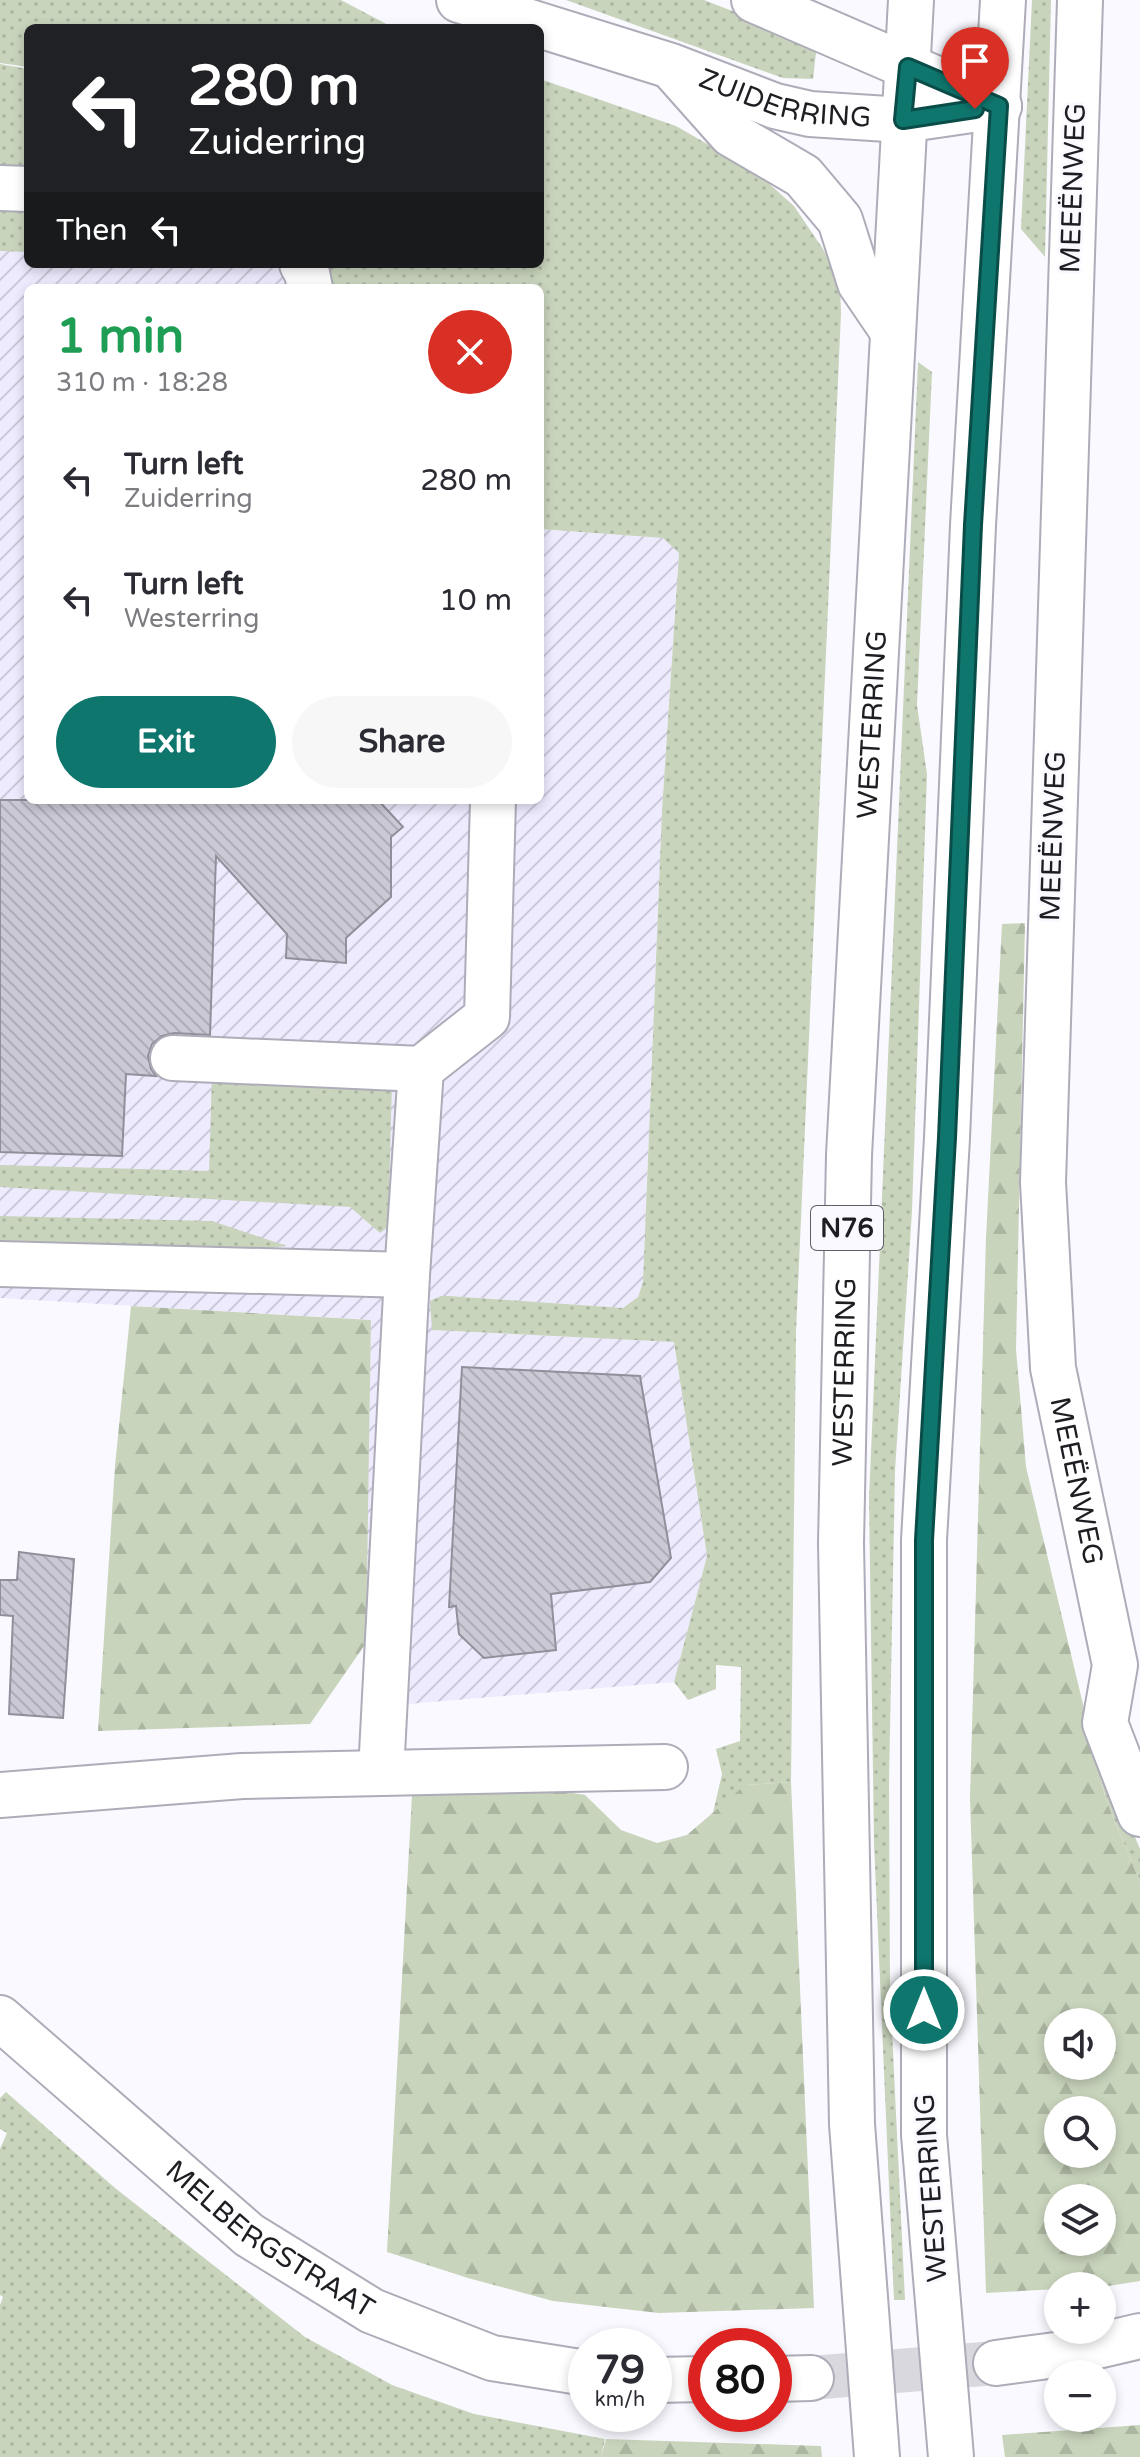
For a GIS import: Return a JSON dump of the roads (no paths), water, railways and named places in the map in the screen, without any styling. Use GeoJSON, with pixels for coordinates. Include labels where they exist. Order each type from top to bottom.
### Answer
{"type":"FeatureCollection","features":[{"type":"Feature","properties":{"kind":"main road","name":"ZUIDERRING"},"geometry":{"type":"LineString","coordinates":[[459,0],[536,24]]}},
{"type":"Feature","properties":{"kind":"main road"},"geometry":{"type":"LineString","coordinates":[[754,0],[999,106]]}},
{"type":"Feature","properties":{"kind":"main road","name":"WESTERRING"},"geometry":{"type":"LineString","coordinates":[[877,2457],[852,2124],[841,1543],[849,1155],[911,0]]}},
{"type":"Feature","properties":{"kind":"main road","name":"WESTERRING"},"geometry":{"type":"LineString","coordinates":[[951,2457],[924,2135],[924,1540],[947,1138],[973,525],[1003,0]]}},
{"type":"Feature","properties":{"kind":"main road","name":"MEEËNWEG"},"geometry":{"type":"LineString","coordinates":[[1080,0],[1043,1182],[1053,1368],[1132,1674]]}},
{"type":"Feature","properties":{"kind":"main road","name":"ZUIDERRING"},"geometry":{"type":"LineString","coordinates":[[544,26],[671,66],[775,106],[810,114],[903,120],[999,106]]}},
{"type":"Feature","properties":{"kind":"main road"},"geometry":{"type":"LineString","coordinates":[[671,66],[731,134],[803,176],[840,220],[860,283],[892,330]]}},
{"type":"Feature","properties":{"kind":"main road"},"geometry":{"type":"LineString","coordinates":[[0,188],[24,189]]}},
{"type":"Feature","properties":{"kind":"main road"},"geometry":{"type":"LineString","coordinates":[[173,1058],[421,1069],[487,1017],[493,804]]}},
{"type":"Feature","properties":{"kind":"main road"},"geometry":{"type":"LineString","coordinates":[[381,1773],[421,1069]]}},
{"type":"Feature","properties":{"kind":"main road"},"geometry":{"type":"LineString","coordinates":[[0,1264],[407,1275]]}},
{"type":"Feature","properties":{"kind":"main road"},"geometry":{"type":"LineString","coordinates":[[1132,1674],[1105,1723],[1140,1814]]}},
{"type":"Feature","properties":{"kind":"main road"},"geometry":{"type":"LineString","coordinates":[[0,1795],[242,1776],[665,1767]]}},
{"type":"Feature","properties":{"kind":"main road","name":"MELBERGSTRAAT"},"geometry":{"type":"LineString","coordinates":[[0,2018],[249,2235],[372,2311],[492,2358],[568,2370]]}},
{"type":"Feature","properties":{"kind":"main road"},"geometry":{"type":"LineString","coordinates":[[996,2363],[1063,2354],[1140,2336]]}},
{"type":"Feature","properties":{"kind":"main road"},"geometry":{"type":"LineString","coordinates":[[1063,2354],[1140,2355]]}},
{"type":"Feature","properties":{"kind":"tunnel"},"geometry":{"type":"LineString","coordinates":[[811,2378],[996,2363]]}}]}
